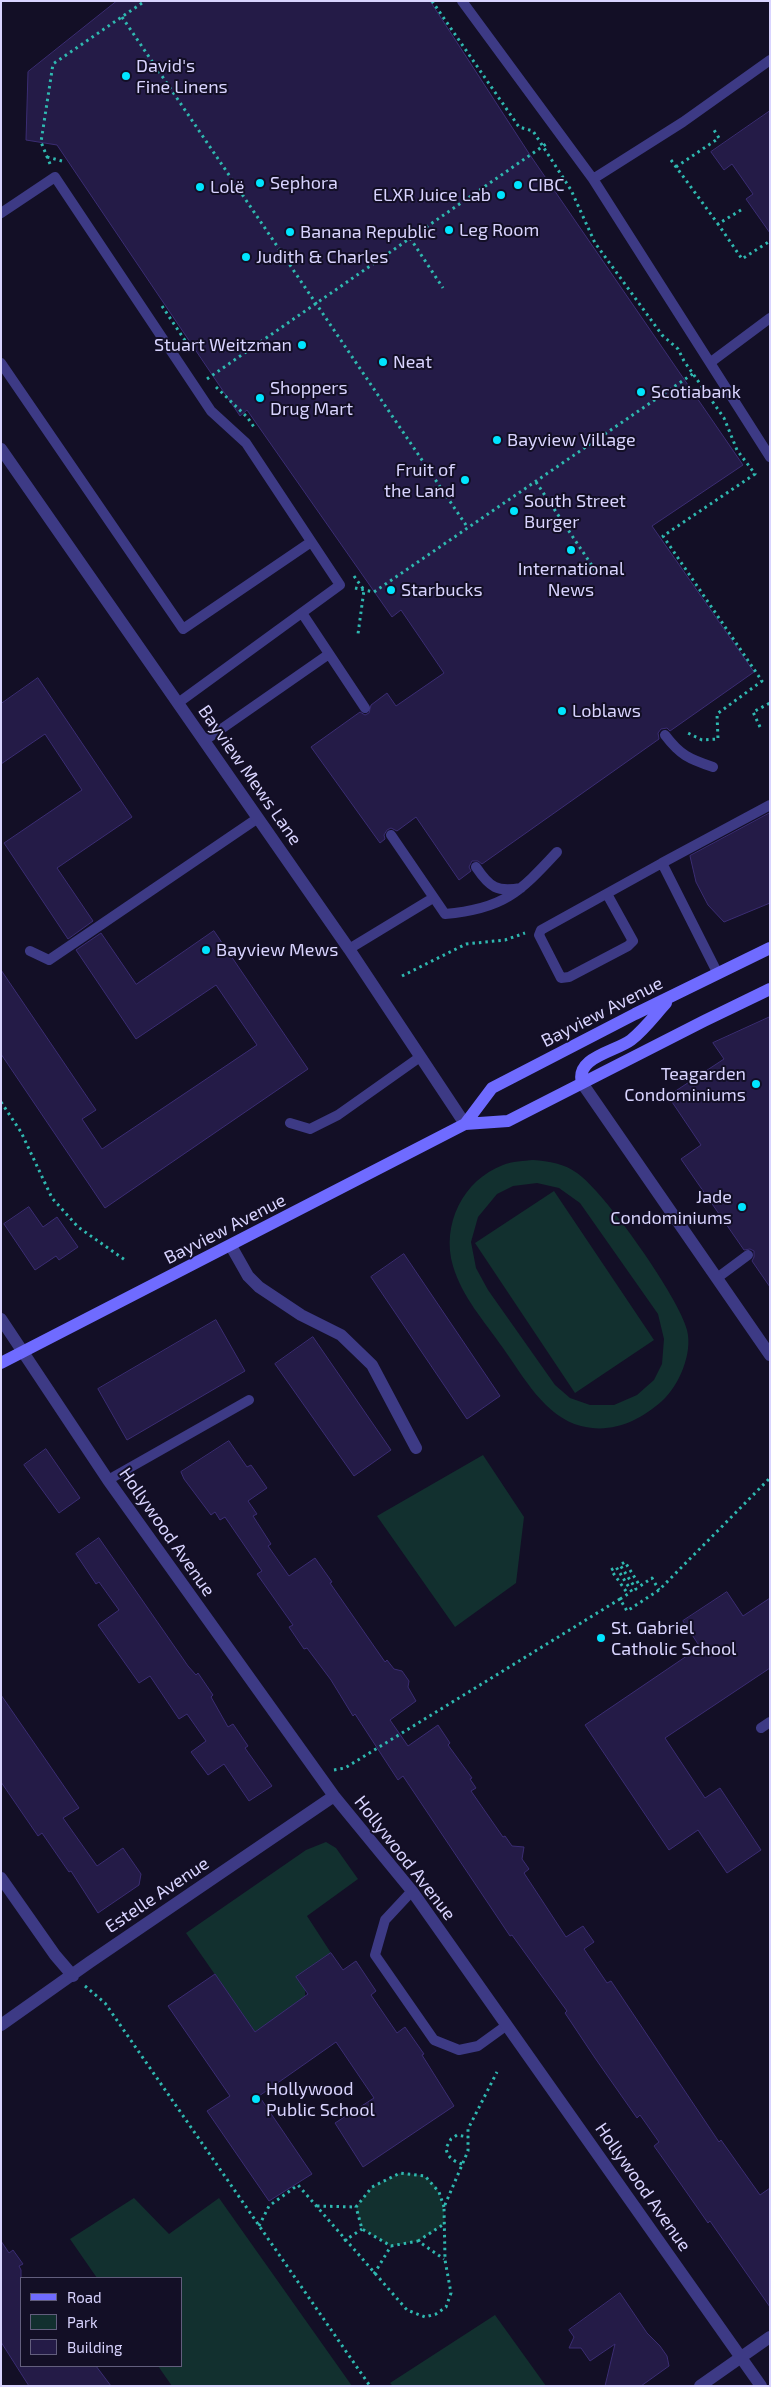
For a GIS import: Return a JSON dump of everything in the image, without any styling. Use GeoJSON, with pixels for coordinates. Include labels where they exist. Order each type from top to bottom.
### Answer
{"type":"FeatureCollection","features":[{"type":"Feature","properties":{"kind":"main road","name":"Bayview Avenue"},"geometry":{"type":"LineString","coordinates":[[465,1124],[492,1088],[770,948]]}},
{"type":"Feature","properties":{"kind":"main road","name":"Bayview Avenue"},"geometry":{"type":"LineString","coordinates":[[1,1363],[465,1124],[508,1121],[770,989]]}},
{"type":"Feature","properties":{"kind":"main road"},"geometry":{"type":"LineString","coordinates":[[582,1083],[581,1075],[586,1064],[630,1040],[672,996]]}},
{"type":"Feature","properties":{"kind":"street","name":"Bayview Mews Lane"},"geometry":{"type":"LineString","coordinates":[[1,449],[349,949],[465,1124]]}},
{"type":"Feature","properties":{"kind":"street"},"geometry":{"type":"LineString","coordinates":[[582,1083],[770,1355]]}},
{"type":"Feature","properties":{"kind":"street"},"geometry":{"type":"LineString","coordinates":[[231,1246],[248,1276],[259,1287],[301,1315],[341,1335],[372,1365],[416,1448]]}},
{"type":"Feature","properties":{"kind":"street","name":"Hollywood Avenue"},"geometry":{"type":"LineString","coordinates":[[1,1319],[108,1480],[334,1796],[412,1891],[761,2386]]}},
{"type":"Feature","properties":{"kind":"street","name":"Estelle Avenue"},"geometry":{"type":"LineString","coordinates":[[1,2025],[334,1796]]}},
{"type":"Feature","properties":{"kind":"street"},"geometry":{"type":"LineString","coordinates":[[1,1878],[55,1955],[73,1976]]}},
{"type":"Feature","properties":{"kind":"street"},"geometry":{"type":"LineString","coordinates":[[700,2386],[770,2337]]}},
{"type":"Feature","properties":{"kind":"lane"},"geometry":{"type":"LineString","coordinates":[[462,1],[593,179],[770,457]]}},
{"type":"Feature","properties":{"kind":"lane"},"geometry":{"type":"LineString","coordinates":[[593,179],[683,122],[770,60]]}},
{"type":"Feature","properties":{"kind":"lane"},"geometry":{"type":"LineString","coordinates":[[1,212],[55,177],[211,411],[246,443],[340,585],[178,703]]}},
{"type":"Feature","properties":{"kind":"lane"},"geometry":{"type":"LineString","coordinates":[[710,362],[770,318]]}},
{"type":"Feature","properties":{"kind":"lane"},"geometry":{"type":"LineString","coordinates":[[1,363],[183,629],[311,542]]}},
{"type":"Feature","properties":{"kind":"lane"},"geometry":{"type":"LineString","coordinates":[[302,613],[366,708]]}},
{"type":"Feature","properties":{"kind":"lane"},"geometry":{"type":"LineString","coordinates":[[204,741],[329,654]]}},
{"type":"Feature","properties":{"kind":"lane"},"geometry":{"type":"LineString","coordinates":[[665,735],[678,751],[690,760],[713,767]]}},
{"type":"Feature","properties":{"kind":"lane"},"geometry":{"type":"LineString","coordinates":[[607,894],[633,941],[628,946],[569,977],[560,978],[539,935],[541,930],[770,805]]}},
{"type":"Feature","properties":{"kind":"lane"},"geometry":{"type":"LineString","coordinates":[[30,951],[50,960],[258,818]]}},
{"type":"Feature","properties":{"kind":"lane"},"geometry":{"type":"LineString","coordinates":[[391,835],[445,914],[472,912],[500,903],[524,887],[557,852]]}},
{"type":"Feature","properties":{"kind":"lane"},"geometry":{"type":"LineString","coordinates":[[662,863],[718,974]]}},
{"type":"Feature","properties":{"kind":"lane"},"geometry":{"type":"LineString","coordinates":[[476,868],[491,886],[504,890],[524,887]]}},
{"type":"Feature","properties":{"kind":"lane"},"geometry":{"type":"LineString","coordinates":[[349,949],[433,898]]}},
{"type":"Feature","properties":{"kind":"lane"},"geometry":{"type":"LineString","coordinates":[[290,1123],[310,1128],[338,1115],[420,1056]]}},
{"type":"Feature","properties":{"kind":"lane"},"geometry":{"type":"LineString","coordinates":[[716,1278],[748,1255]]}},
{"type":"Feature","properties":{"kind":"lane"},"geometry":{"type":"LineString","coordinates":[[108,1480],[249,1400]]}},
{"type":"Feature","properties":{"kind":"lane"},"geometry":{"type":"LineString","coordinates":[[412,1891],[384,1920],[375,1955],[434,2040],[459,2050],[478,2046],[507,2025]]}},
{"type":"Feature","properties":{"kind":"path"},"geometry":{"type":"LineString","coordinates":[[55,177],[41,142],[53,64],[145,1]]}},
{"type":"Feature","properties":{"kind":"path"},"geometry":{"type":"LineString","coordinates":[[432,1],[519,127],[533,131],[571,190],[595,243],[662,335],[678,349],[724,418],[737,450],[755,474],[663,536],[762,681],[717,714],[718,739],[702,740],[688,733]]}},
{"type":"Feature","properties":{"kind":"path"},"geometry":{"type":"LineString","coordinates":[[122,17],[317,302],[468,528]]}},
{"type":"Feature","properties":{"kind":"path"},"geometry":{"type":"LineString","coordinates":[[676,167],[720,138],[714,130]]}},
{"type":"Feature","properties":{"kind":"path"},"geometry":{"type":"LineString","coordinates":[[196,389],[317,302],[560,134]]}},
{"type":"Feature","properties":{"kind":"path"},"geometry":{"type":"LineString","coordinates":[[47,157],[62,160],[67,169]]}},
{"type":"Feature","properties":{"kind":"path"},"geometry":{"type":"LineString","coordinates":[[671,160],[742,259],[770,241]]}},
{"type":"Feature","properties":{"kind":"path"},"geometry":{"type":"LineString","coordinates":[[718,224],[740,210]]}},
{"type":"Feature","properties":{"kind":"path"},"geometry":{"type":"LineString","coordinates":[[410,238],[443,288]]}},
{"type":"Feature","properties":{"kind":"path"},"geometry":{"type":"LineString","coordinates":[[158,300],[195,355]]}},
{"type":"Feature","properties":{"kind":"path"},"geometry":{"type":"LineString","coordinates":[[340,585],[374,592],[710,362]]}},
{"type":"Feature","properties":{"kind":"path"},"geometry":{"type":"LineString","coordinates":[[204,370],[224,397],[247,417],[258,433]]}},
{"type":"Feature","properties":{"kind":"path"},"geometry":{"type":"LineString","coordinates":[[536,482],[597,573]]}},
{"type":"Feature","properties":{"kind":"path"},"geometry":{"type":"LineString","coordinates":[[353,573],[364,590],[358,634]]}},
{"type":"Feature","properties":{"kind":"path"},"geometry":{"type":"LineString","coordinates":[[760,727],[753,712],[770,703]]}},
{"type":"Feature","properties":{"kind":"path"},"geometry":{"type":"LineString","coordinates":[[402,976],[466,944],[505,940],[541,930]]}},
{"type":"Feature","properties":{"kind":"path"},"geometry":{"type":"LineString","coordinates":[[1,1102],[21,1132],[52,1198],[78,1227],[125,1260]]}},
{"type":"Feature","properties":{"kind":"path"},"geometry":{"type":"LineString","coordinates":[[620,1599],[627,1611],[659,1590],[770,1478]]}},
{"type":"Feature","properties":{"kind":"path"},"geometry":{"type":"LineString","coordinates":[[334,1770],[345,1768],[628,1594],[612,1570],[616,1567],[632,1592],[636,1589],[620,1565],[625,1562],[640,1586],[652,1578],[659,1590]]}},
{"type":"Feature","properties":{"kind":"path"},"geometry":{"type":"LineString","coordinates":[[73,1976],[105,2003],[370,2386]]}},
{"type":"Feature","properties":{"kind":"path"},"geometry":{"type":"LineString","coordinates":[[444,2207],[468,2151],[468,2129],[497,2072]]}},
{"type":"Feature","properties":{"kind":"path"},"geometry":{"type":"LineString","coordinates":[[462,2164],[454,2162],[446,2148],[457,2135],[468,2137]]}},
{"type":"Feature","properties":{"kind":"path"},"geometry":{"type":"LineString","coordinates":[[259,2226],[269,2206],[298,2186],[317,2206],[344,2241],[407,2310],[425,2317],[436,2314],[446,2307],[451,2293],[445,2260],[444,2207],[439,2192],[425,2176],[400,2173],[372,2187],[356,2207]]}},
{"type":"Feature","properties":{"kind":"path"},"geometry":{"type":"LineString","coordinates":[[317,2206],[356,2207]]}},
{"type":"Feature","properties":{"kind":"path"},"geometry":{"type":"LineString","coordinates":[[356,2207],[362,2230],[391,2246],[418,2241],[445,2224]]}},
{"type":"Feature","properties":{"kind":"path"},"geometry":{"type":"LineString","coordinates":[[344,2241],[362,2230]]}},
{"type":"Feature","properties":{"kind":"path"},"geometry":{"type":"LineString","coordinates":[[418,2241],[445,2260]]}},
{"type":"Feature","properties":{"kind":"path"},"geometry":{"type":"LineString","coordinates":[[374,2274],[391,2246]]}},
{"type":"Feature","properties":{"kind":"green space"},"geometry":{"type":"Polygon","coordinates":[[[533,1160],[562,1165],[572,1170],[605,1201],[656,1271],[671,1295],[687,1330],[688,1349],[686,1359],[674,1387],[653,1408],[624,1424],[604,1428],[581,1426],[556,1414],[546,1405],[527,1383],[475,1309],[462,1288],[453,1266],[450,1251],[450,1235],[458,1206],[466,1193],[489,1172],[514,1162],[533,1160]],[[537,1183],[513,1186],[497,1194],[478,1217],[471,1242],[476,1268],[488,1290],[555,1385],[570,1398],[590,1405],[614,1405],[637,1395],[654,1380],[662,1364],[664,1339],[658,1314],[580,1203],[559,1188],[537,1183]]]}},
{"type":"Feature","properties":{"kind":"green space"},"geometry":{"type":"Polygon","coordinates":[[[554,1191],[654,1340],[575,1393],[475,1243],[554,1191]]]}},
{"type":"Feature","properties":{"kind":"green space"},"geometry":{"type":"Polygon","coordinates":[[[483,1455],[524,1517],[516,1583],[455,1627],[377,1516],[483,1455]]]}},
{"type":"Feature","properties":{"kind":"green space"},"geometry":{"type":"Polygon","coordinates":[[[326,1842],[336,1848],[358,1879],[307,1916],[331,1953],[296,1977],[305,1989],[305,1997],[255,2032],[186,1933],[306,1850],[326,1842]]]}},
{"type":"Feature","properties":{"kind":"green space"},"geometry":{"type":"Polygon","coordinates":[[[400,2173],[423,2176],[434,2184],[438,2190],[444,2211],[445,2224],[418,2241],[391,2246],[362,2229],[356,2207],[372,2187],[400,2173]]]}},
{"type":"Feature","properties":{"kind":"green space"},"geometry":{"type":"Polygon","coordinates":[[[134,2198],[169,2234],[219,2198],[352,2386],[172,2386],[159,2367],[182,2367],[182,2277],[96,2277],[70,2239],[134,2198]]]}},
{"type":"Feature","properties":{"kind":"green space"},"geometry":{"type":"Polygon","coordinates":[[[495,2315],[546,2386],[393,2386],[390,2383],[495,2315]]]}},
{"type":"Feature","properties":{"kind":"building","name":"Bayview Village"},"geometry":{"type":"Polygon","coordinates":[[[117,1],[430,1],[530,155],[743,465],[652,526],[754,672],[670,731],[667,728],[661,729],[658,733],[659,739],[482,864],[478,861],[472,861],[469,867],[471,871],[459,880],[416,817],[397,831],[391,828],[387,830],[384,835],[385,839],[380,843],[311,747],[360,712],[365,715],[369,713],[371,705],[387,693],[396,706],[444,673],[401,610],[392,617],[247,410],[240,416],[57,145],[26,140],[28,72],[117,1]]]}},
{"type":"Feature","properties":{"kind":"building"},"geometry":{"type":"Polygon","coordinates":[[[770,111],[770,233],[746,199],[753,194],[732,164],[724,170],[711,152],[770,111]]]}},
{"type":"Feature","properties":{"kind":"building"},"geometry":{"type":"Polygon","coordinates":[[[38,678],[132,817],[57,868],[93,921],[68,939],[4,843],[82,790],[45,734],[1,764],[1,704],[38,678]]]}},
{"type":"Feature","properties":{"kind":"building"},"geometry":{"type":"Polygon","coordinates":[[[770,813],[770,903],[724,922],[708,905],[696,882],[690,856],[770,813]]]}},
{"type":"Feature","properties":{"kind":"building","name":"Bayview Mews"},"geometry":{"type":"Polygon","coordinates":[[[214,931],[308,1069],[105,1208],[1,1054],[1,970],[96,1110],[82,1119],[102,1149],[257,1045],[216,985],[136,1039],[76,950],[101,933],[136,984],[214,931]]]}},
{"type":"Feature","properties":{"kind":"building"},"geometry":{"type":"Polygon","coordinates":[[[770,1017],[770,1287],[752,1261],[754,1251],[750,1249],[744,1250],[681,1159],[701,1145],[668,1096],[724,1059],[713,1043],[770,1017]]]}},
{"type":"Feature","properties":{"kind":"building"},"geometry":{"type":"Polygon","coordinates":[[[29,1207],[43,1227],[57,1217],[78,1247],[59,1260],[56,1256],[35,1270],[4,1224],[29,1207]]]}},
{"type":"Feature","properties":{"kind":"building"},"geometry":{"type":"Polygon","coordinates":[[[404,1254],[500,1396],[467,1419],[371,1277],[404,1254]]]}},
{"type":"Feature","properties":{"kind":"building"},"geometry":{"type":"Polygon","coordinates":[[[216,1320],[245,1371],[127,1440],[98,1389],[216,1320]]]}},
{"type":"Feature","properties":{"kind":"building"},"geometry":{"type":"Polygon","coordinates":[[[313,1337],[391,1450],[354,1476],[275,1364],[313,1337]]]}},
{"type":"Feature","properties":{"kind":"building"},"geometry":{"type":"Polygon","coordinates":[[[229,1441],[247,1467],[251,1465],[267,1488],[248,1501],[257,1514],[253,1516],[271,1544],[268,1546],[289,1576],[315,1558],[332,1582],[330,1583],[385,1662],[387,1660],[394,1669],[402,1671],[409,1681],[408,1687],[416,1701],[390,1720],[408,1746],[438,1725],[450,1743],[448,1745],[472,1778],[470,1779],[476,1788],[471,1791],[503,1837],[505,1836],[512,1846],[524,1847],[522,1859],[529,1869],[524,1873],[566,1937],[583,1926],[594,1942],[584,1949],[607,1983],[611,1981],[719,2142],[721,2140],[760,2195],[770,2188],[770,2307],[710,2221],[708,2223],[654,2146],[659,2142],[640,2115],[637,2118],[595,2058],[565,2013],[567,2011],[512,1935],[510,1936],[403,1776],[398,1780],[355,1714],[353,1716],[331,1680],[307,1648],[304,1649],[289,1627],[293,1625],[257,1574],[262,1571],[225,1517],[220,1520],[215,1512],[211,1515],[184,1479],[181,1472],[229,1441]]]}},
{"type":"Feature","properties":{"kind":"building"},"geometry":{"type":"Polygon","coordinates":[[[46,1449],[80,1498],[59,1513],[24,1465],[46,1449]]]}},
{"type":"Feature","properties":{"kind":"building"},"geometry":{"type":"Polygon","coordinates":[[[99,1538],[188,1666],[196,1675],[198,1673],[213,1695],[211,1697],[228,1727],[233,1724],[248,1746],[245,1748],[272,1786],[249,1801],[224,1764],[208,1775],[191,1752],[206,1741],[187,1714],[179,1719],[150,1676],[139,1683],[98,1625],[119,1610],[99,1582],[96,1584],[76,1554],[99,1538]]]}},
{"type":"Feature","properties":{"kind":"building"},"geometry":{"type":"Polygon","coordinates":[[[727,1592],[743,1616],[770,1598],[770,1668],[665,1738],[705,1798],[720,1788],[761,1850],[727,1873],[698,1830],[669,1850],[585,1725],[700,1647],[683,1621],[727,1592]]]}},
{"type":"Feature","properties":{"kind":"building"},"geometry":{"type":"Polygon","coordinates":[[[1,1695],[79,1808],[63,1818],[97,1866],[123,1848],[141,1874],[139,1885],[98,1913],[71,1871],[69,1872],[42,1833],[38,1836],[1,1782],[1,1695]]]}},
{"type":"Feature","properties":{"kind":"building"},"geometry":{"type":"Polygon","coordinates":[[[331,1953],[343,1970],[356,1961],[376,1991],[371,1995],[397,2033],[405,2027],[424,2054],[422,2055],[454,2106],[363,2167],[335,2123],[374,2098],[336,2042],[259,2096],[312,2174],[269,2201],[207,2111],[230,2096],[168,2006],[215,1974],[255,2032],[308,1994],[296,1977],[331,1953]]]}},
{"type":"Feature","properties":{"kind":"building"},"geometry":{"type":"Polygon","coordinates":[[[1,2241],[9,2253],[13,2250],[23,2264],[19,2266],[21,2270],[20,2367],[97,2367],[111,2386],[29,2386],[1,2342],[1,2241]]]}},
{"type":"Feature","properties":{"kind":"building"},"geometry":{"type":"Polygon","coordinates":[[[620,2293],[647,2333],[667,2356],[669,2366],[641,2386],[605,2386],[615,2344],[590,2361],[581,2348],[569,2348],[574,2337],[569,2330],[620,2293]]]}},
{"type":"Feature","properties":{"kind":"place","name":"David's Fine Linens"},"geometry":{"type":"Point","coordinates":[126,76]}},
{"type":"Feature","properties":{"kind":"place","name":"Sephora"},"geometry":{"type":"Point","coordinates":[260,183]}},
{"type":"Feature","properties":{"kind":"place","name":"CIBC"},"geometry":{"type":"Point","coordinates":[518,185]}},
{"type":"Feature","properties":{"kind":"place","name":"Lolë"},"geometry":{"type":"Point","coordinates":[200,187]}},
{"type":"Feature","properties":{"kind":"place","name":"ELXR Juice Lab"},"geometry":{"type":"Point","coordinates":[501,195]}},
{"type":"Feature","properties":{"kind":"place","name":"Leg Room"},"geometry":{"type":"Point","coordinates":[449,230]}},
{"type":"Feature","properties":{"kind":"place","name":"Banana Republic"},"geometry":{"type":"Point","coordinates":[290,232]}},
{"type":"Feature","properties":{"kind":"place","name":"Judith & Charles"},"geometry":{"type":"Point","coordinates":[246,257]}},
{"type":"Feature","properties":{"kind":"place","name":"Stuart Weitzman"},"geometry":{"type":"Point","coordinates":[302,345]}},
{"type":"Feature","properties":{"kind":"place","name":"Neat"},"geometry":{"type":"Point","coordinates":[383,362]}},
{"type":"Feature","properties":{"kind":"place","name":"Scotiabank"},"geometry":{"type":"Point","coordinates":[641,392]}},
{"type":"Feature","properties":{"kind":"place","name":"Shoppers Drug Mart"},"geometry":{"type":"Point","coordinates":[260,398]}},
{"type":"Feature","properties":{"kind":"place","name":"Bayview Village"},"geometry":{"type":"Point","coordinates":[497,440]}},
{"type":"Feature","properties":{"kind":"place","name":"Fruit of the Land"},"geometry":{"type":"Point","coordinates":[465,480]}},
{"type":"Feature","properties":{"kind":"place","name":"South Street Burger"},"geometry":{"type":"Point","coordinates":[514,511]}},
{"type":"Feature","properties":{"kind":"place","name":"International News"},"geometry":{"type":"Point","coordinates":[571,550]}},
{"type":"Feature","properties":{"kind":"place","name":"Starbucks"},"geometry":{"type":"Point","coordinates":[391,590]}},
{"type":"Feature","properties":{"kind":"place","name":"Loblaws"},"geometry":{"type":"Point","coordinates":[562,711]}},
{"type":"Feature","properties":{"kind":"place","name":"Bayview Mews"},"geometry":{"type":"Point","coordinates":[206,950]}},
{"type":"Feature","properties":{"kind":"place","name":"Teagarden Condominiums"},"geometry":{"type":"Point","coordinates":[756,1084]}},
{"type":"Feature","properties":{"kind":"place","name":"Jade Condominiums"},"geometry":{"type":"Point","coordinates":[742,1207]}},
{"type":"Feature","properties":{"kind":"place","name":"St. Gabriel Catholic School"},"geometry":{"type":"Point","coordinates":[601,1638]}},
{"type":"Feature","properties":{"kind":"place","name":"Hollywood Public School"},"geometry":{"type":"Point","coordinates":[256,2099]}}]}
